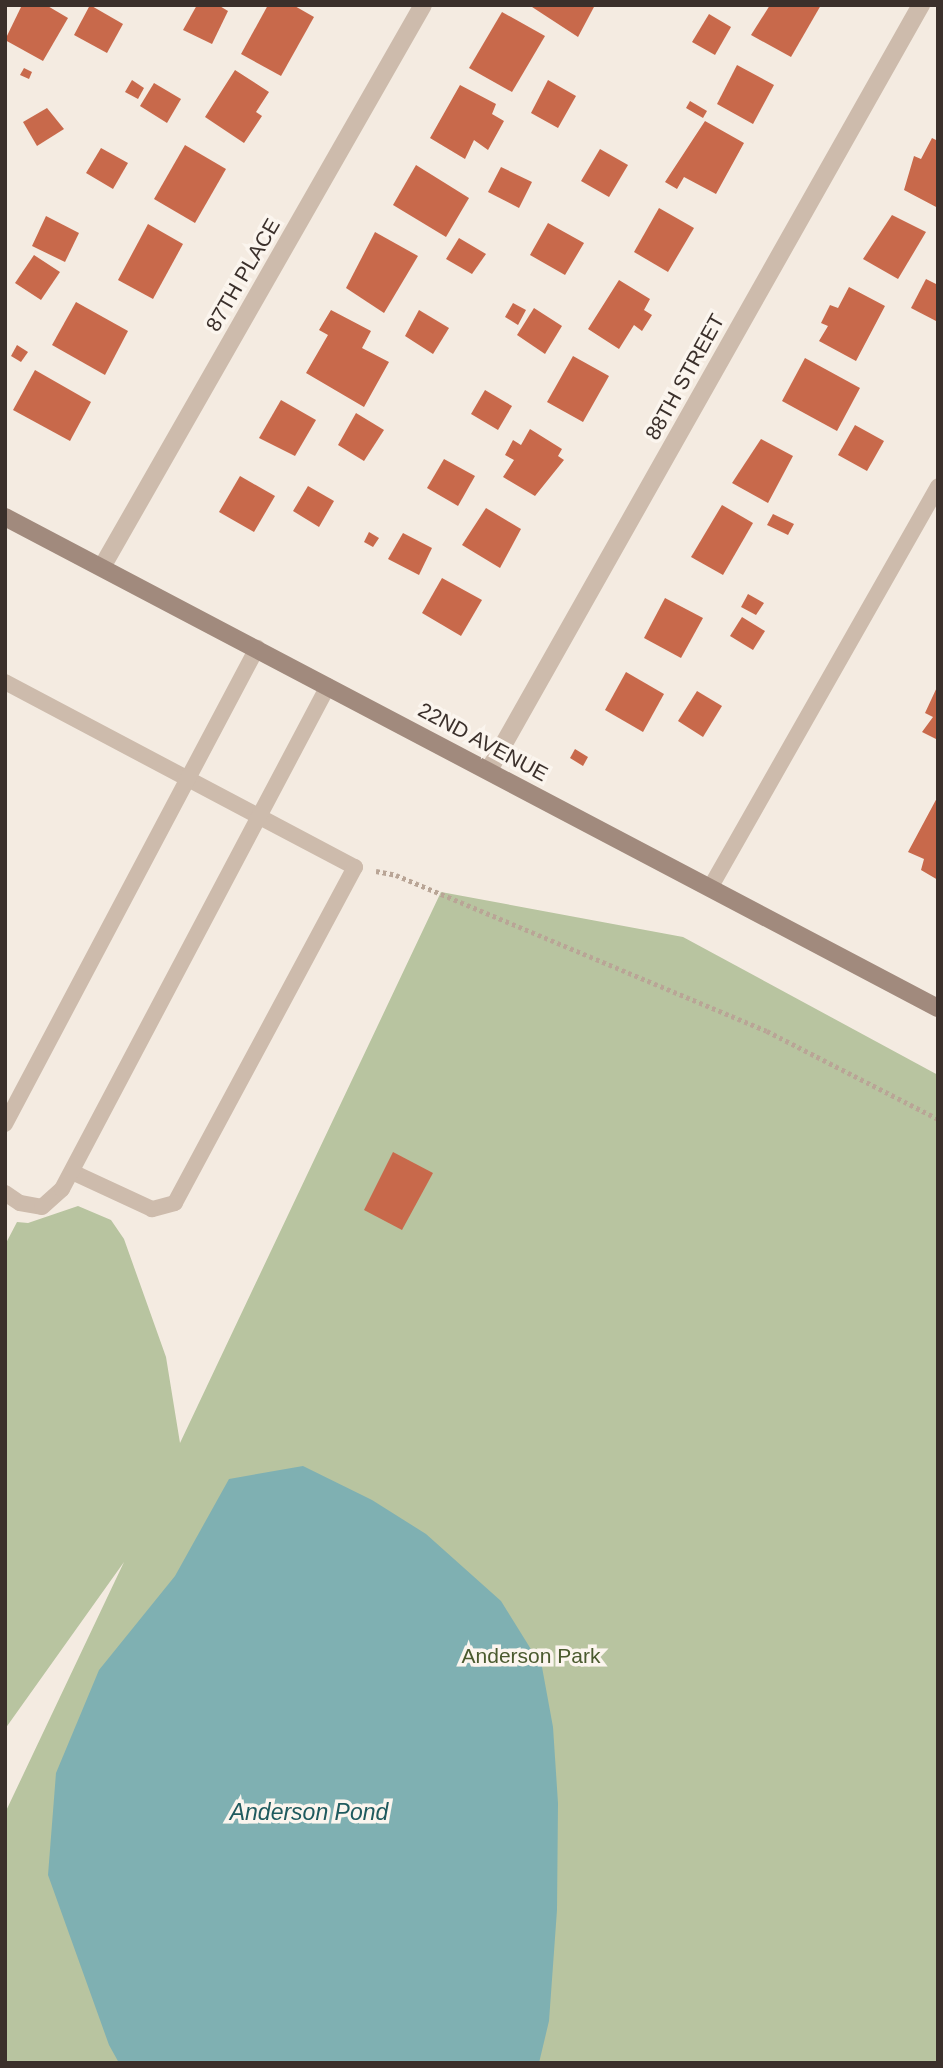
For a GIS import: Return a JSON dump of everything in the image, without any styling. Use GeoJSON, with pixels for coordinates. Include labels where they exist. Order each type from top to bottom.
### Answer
{"type":"FeatureCollection","features":[{"type":"Feature","properties":{"kind":"street","name":"87TH PLACE"},"geometry":{"type":"LineString","coordinates":[[102,566],[423,5]]}},
{"type":"Feature","properties":{"kind":"street","name":"88TH STREET"},"geometry":{"type":"LineString","coordinates":[[489,770],[921,5]]}},
{"type":"Feature","properties":{"kind":"street","name":"22ND AVENUE"},"geometry":{"type":"LineString","coordinates":[[5,517],[938,1008]]}},
{"type":"Feature","properties":{"kind":"lane"},"geometry":{"type":"LineString","coordinates":[[710,888],[938,486]]}},
{"type":"Feature","properties":{"kind":"lane"},"geometry":{"type":"LineString","coordinates":[[5,1124],[257,648]]}},
{"type":"Feature","properties":{"kind":"lane"},"geometry":{"type":"LineString","coordinates":[[5,682],[189,776],[355,867],[175,1203],[152,1209],[72,1172]]}},
{"type":"Feature","properties":{"kind":"lane"},"geometry":{"type":"LineString","coordinates":[[5,1193],[20,1203],[42,1207],[62,1189],[328,686]]}},
{"type":"Feature","properties":{"kind":"path"},"geometry":{"type":"LineString","coordinates":[[355,867],[396,875],[696,1000],[938,1119]]}},
{"type":"Feature","properties":{"kind":"green space","name":"Anderson Park"},"geometry":{"type":"Polygon","coordinates":[[[441,892],[683,937],[938,1075],[938,2063],[5,2063],[5,1813],[124,1562],[5,1729],[5,1245],[17,1222],[28,1223],[78,1206],[111,1220],[124,1239],[166,1357],[180,1443],[441,892]]]}},
{"type":"Feature","properties":{"kind":"water","name":"Anderson Pond"},"geometry":{"type":"Polygon","coordinates":[[[303,1466],[372,1500],[426,1534],[501,1601],[542,1667],[553,1727],[558,1803],[557,1910],[549,2021],[539,2063],[119,2063],[109,2045],[48,1875],[56,1773],[99,1670],[175,1576],[229,1479],[303,1466]]]}},
{"type":"Feature","properties":{"kind":"building"},"geometry":{"type":"Polygon","coordinates":[[[22,5],[46,5],[68,18],[43,61],[5,40],[22,5]]]}},
{"type":"Feature","properties":{"kind":"building"},"geometry":{"type":"Polygon","coordinates":[[[90,5],[123,24],[107,53],[74,35],[90,5]]]}},
{"type":"Feature","properties":{"kind":"building"},"geometry":{"type":"Polygon","coordinates":[[[197,5],[218,5],[228,11],[212,44],[183,30],[197,5]]]}},
{"type":"Feature","properties":{"kind":"building"},"geometry":{"type":"Polygon","coordinates":[[[268,5],[293,5],[314,17],[281,76],[241,54],[268,5]]]}},
{"type":"Feature","properties":{"kind":"building"},"geometry":{"type":"Polygon","coordinates":[[[529,5],[595,5],[578,37],[529,5]]]}},
{"type":"Feature","properties":{"kind":"building"},"geometry":{"type":"Polygon","coordinates":[[[770,5],[821,5],[791,57],[751,35],[770,5]]]}},
{"type":"Feature","properties":{"kind":"building"},"geometry":{"type":"Polygon","coordinates":[[[502,12],[545,36],[512,92],[469,68],[502,12]]]}},
{"type":"Feature","properties":{"kind":"building"},"geometry":{"type":"Polygon","coordinates":[[[709,14],[731,27],[715,55],[692,42],[709,14]]]}},
{"type":"Feature","properties":{"kind":"building"},"geometry":{"type":"Polygon","coordinates":[[[737,65],[774,85],[753,124],[717,104],[737,65]]]}},
{"type":"Feature","properties":{"kind":"building"},"geometry":{"type":"Polygon","coordinates":[[[24,68],[32,72],[29,79],[20,75],[24,68]]]}},
{"type":"Feature","properties":{"kind":"building"},"geometry":{"type":"Polygon","coordinates":[[[235,70],[269,92],[256,112],[262,116],[244,143],[205,117],[235,70]]]}},
{"type":"Feature","properties":{"kind":"building"},"geometry":{"type":"Polygon","coordinates":[[[132,80],[144,88],[138,99],[125,92],[132,80]]]}},
{"type":"Feature","properties":{"kind":"building"},"geometry":{"type":"Polygon","coordinates":[[[548,80],[576,96],[558,128],[531,113],[548,80]]]}},
{"type":"Feature","properties":{"kind":"building"},"geometry":{"type":"Polygon","coordinates":[[[154,83],[181,99],[167,123],[140,106],[154,83]]]}},
{"type":"Feature","properties":{"kind":"building"},"geometry":{"type":"Polygon","coordinates":[[[460,85],[496,104],[492,114],[504,121],[488,150],[474,140],[465,159],[430,138],[460,85]]]}},
{"type":"Feature","properties":{"kind":"building"},"geometry":{"type":"Polygon","coordinates":[[[690,101],[707,111],[703,118],[686,108],[690,101]]]}},
{"type":"Feature","properties":{"kind":"building"},"geometry":{"type":"Polygon","coordinates":[[[47,108],[64,129],[37,146],[23,122],[47,108]]]}},
{"type":"Feature","properties":{"kind":"building"},"geometry":{"type":"Polygon","coordinates":[[[705,121],[744,143],[716,194],[684,177],[677,189],[665,182],[705,121]]]}},
{"type":"Feature","properties":{"kind":"building"},"geometry":{"type":"Polygon","coordinates":[[[932,138],[938,141],[938,208],[904,190],[914,156],[921,159],[932,138]]]}},
{"type":"Feature","properties":{"kind":"building"},"geometry":{"type":"Polygon","coordinates":[[[185,145],[226,169],[195,223],[154,199],[185,145]]]}},
{"type":"Feature","properties":{"kind":"building"},"geometry":{"type":"Polygon","coordinates":[[[101,148],[128,163],[113,189],[86,173],[101,148]]]}},
{"type":"Feature","properties":{"kind":"building"},"geometry":{"type":"Polygon","coordinates":[[[600,149],[628,165],[609,197],[581,181],[600,149]]]}},
{"type":"Feature","properties":{"kind":"building"},"geometry":{"type":"Polygon","coordinates":[[[416,165],[469,198],[446,237],[393,205],[416,165]]]}},
{"type":"Feature","properties":{"kind":"building"},"geometry":{"type":"Polygon","coordinates":[[[501,167],[532,182],[519,208],[488,192],[501,167]]]}},
{"type":"Feature","properties":{"kind":"building"},"geometry":{"type":"Polygon","coordinates":[[[659,208],[694,228],[668,272],[634,252],[659,208]]]}},
{"type":"Feature","properties":{"kind":"building"},"geometry":{"type":"Polygon","coordinates":[[[892,215],[926,232],[898,279],[863,259],[892,215]]]}},
{"type":"Feature","properties":{"kind":"building"},"geometry":{"type":"Polygon","coordinates":[[[46,216],[79,233],[65,262],[32,246],[46,216]]]}},
{"type":"Feature","properties":{"kind":"building"},"geometry":{"type":"Polygon","coordinates":[[[548,223],[584,243],[565,275],[530,255],[548,223]]]}},
{"type":"Feature","properties":{"kind":"building"},"geometry":{"type":"Polygon","coordinates":[[[148,224],[183,244],[153,299],[118,280],[148,224]]]}},
{"type":"Feature","properties":{"kind":"building"},"geometry":{"type":"Polygon","coordinates":[[[375,232],[418,256],[384,313],[346,288],[375,232]]]}},
{"type":"Feature","properties":{"kind":"building"},"geometry":{"type":"Polygon","coordinates":[[[459,238],[486,254],[472,274],[446,259],[459,238]]]}},
{"type":"Feature","properties":{"kind":"building"},"geometry":{"type":"Polygon","coordinates":[[[34,255],[60,272],[41,300],[15,283],[34,255]]]}},
{"type":"Feature","properties":{"kind":"building"},"geometry":{"type":"Polygon","coordinates":[[[926,279],[938,285],[938,322],[911,308],[926,279]]]}},
{"type":"Feature","properties":{"kind":"building"},"geometry":{"type":"Polygon","coordinates":[[[619,280],[650,299],[644,310],[652,315],[642,331],[634,325],[619,349],[588,329],[619,280]]]}},
{"type":"Feature","properties":{"kind":"building"},"geometry":{"type":"Polygon","coordinates":[[[849,287],[885,306],[856,361],[819,341],[828,326],[821,323],[830,305],[838,308],[849,287]]]}},
{"type":"Feature","properties":{"kind":"building"},"geometry":{"type":"Polygon","coordinates":[[[76,302],[128,331],[105,375],[52,345],[76,302]]]}},
{"type":"Feature","properties":{"kind":"building"},"geometry":{"type":"Polygon","coordinates":[[[513,303],[526,310],[518,325],[505,317],[513,303]]]}},
{"type":"Feature","properties":{"kind":"building"},"geometry":{"type":"Polygon","coordinates":[[[534,308],[562,326],[545,354],[517,335],[534,308]]]}},
{"type":"Feature","properties":{"kind":"building"},"geometry":{"type":"Polygon","coordinates":[[[331,310],[371,331],[362,348],[389,362],[364,407],[306,373],[328,335],[319,330],[331,310]]]}},
{"type":"Feature","properties":{"kind":"building"},"geometry":{"type":"Polygon","coordinates":[[[419,310],[449,328],[433,354],[405,336],[419,310]]]}},
{"type":"Feature","properties":{"kind":"building"},"geometry":{"type":"Polygon","coordinates":[[[17,345],[28,352],[21,362],[11,356],[17,345]]]}},
{"type":"Feature","properties":{"kind":"building"},"geometry":{"type":"Polygon","coordinates":[[[573,356],[609,376],[583,422],[547,402],[573,356]]]}},
{"type":"Feature","properties":{"kind":"building"},"geometry":{"type":"Polygon","coordinates":[[[805,358],[860,388],[837,431],[782,401],[805,358]]]}},
{"type":"Feature","properties":{"kind":"building"},"geometry":{"type":"Polygon","coordinates":[[[35,370],[91,402],[70,441],[13,410],[35,370]]]}},
{"type":"Feature","properties":{"kind":"building"},"geometry":{"type":"Polygon","coordinates":[[[485,390],[512,406],[498,430],[471,414],[485,390]]]}},
{"type":"Feature","properties":{"kind":"building"},"geometry":{"type":"Polygon","coordinates":[[[281,400],[316,420],[295,456],[259,438],[281,400]]]}},
{"type":"Feature","properties":{"kind":"building"},"geometry":{"type":"Polygon","coordinates":[[[356,413],[384,430],[364,461],[338,445],[356,413]]]}},
{"type":"Feature","properties":{"kind":"building"},"geometry":{"type":"Polygon","coordinates":[[[855,425],[884,441],[867,471],[838,455],[855,425]]]}},
{"type":"Feature","properties":{"kind":"building"},"geometry":{"type":"Polygon","coordinates":[[[530,429],[562,449],[558,456],[564,460],[535,496],[503,477],[514,460],[505,455],[513,440],[521,445],[530,429]]]}},
{"type":"Feature","properties":{"kind":"building"},"geometry":{"type":"Polygon","coordinates":[[[761,439],[793,456],[768,503],[732,483],[761,439]]]}},
{"type":"Feature","properties":{"kind":"building"},"geometry":{"type":"Polygon","coordinates":[[[444,459],[475,476],[458,506],[427,488],[444,459]]]}},
{"type":"Feature","properties":{"kind":"building"},"geometry":{"type":"Polygon","coordinates":[[[240,476],[275,496],[254,532],[219,512],[240,476]]]}},
{"type":"Feature","properties":{"kind":"building"},"geometry":{"type":"Polygon","coordinates":[[[308,486],[334,501],[319,527],[293,511],[308,486]]]}},
{"type":"Feature","properties":{"kind":"building"},"geometry":{"type":"Polygon","coordinates":[[[722,505],[753,523],[723,575],[691,557],[722,505]]]}},
{"type":"Feature","properties":{"kind":"building"},"geometry":{"type":"Polygon","coordinates":[[[486,508],[521,529],[500,568],[462,545],[486,508]]]}},
{"type":"Feature","properties":{"kind":"building"},"geometry":{"type":"Polygon","coordinates":[[[773,514],[794,524],[788,535],[767,525],[773,514]]]}},
{"type":"Feature","properties":{"kind":"building"},"geometry":{"type":"Polygon","coordinates":[[[369,532],[379,538],[373,547],[364,542],[369,532]]]}},
{"type":"Feature","properties":{"kind":"building"},"geometry":{"type":"Polygon","coordinates":[[[403,533],[432,548],[419,575],[388,559],[403,533]]]}},
{"type":"Feature","properties":{"kind":"building"},"geometry":{"type":"Polygon","coordinates":[[[442,578],[482,600],[461,636],[422,613],[442,578]]]}},
{"type":"Feature","properties":{"kind":"building"},"geometry":{"type":"Polygon","coordinates":[[[748,594],[764,603],[756,615],[741,607],[748,594]]]}},
{"type":"Feature","properties":{"kind":"building"},"geometry":{"type":"Polygon","coordinates":[[[665,598],[703,618],[681,658],[644,638],[665,598]]]}},
{"type":"Feature","properties":{"kind":"building"},"geometry":{"type":"Polygon","coordinates":[[[742,617],[765,631],[753,650],[730,636],[742,617]]]}},
{"type":"Feature","properties":{"kind":"building"},"geometry":{"type":"Polygon","coordinates":[[[626,672],[664,694],[643,732],[605,710],[626,672]]]}},
{"type":"Feature","properties":{"kind":"building"},"geometry":{"type":"Polygon","coordinates":[[[938,685],[938,740],[922,732],[933,717],[925,713],[938,685]]]}},
{"type":"Feature","properties":{"kind":"building"},"geometry":{"type":"Polygon","coordinates":[[[697,691],[722,706],[703,737],[678,721],[697,691]]]}},
{"type":"Feature","properties":{"kind":"building"},"geometry":{"type":"Polygon","coordinates":[[[575,749],[588,757],[583,766],[570,758],[575,749]]]}},
{"type":"Feature","properties":{"kind":"building"},"geometry":{"type":"Polygon","coordinates":[[[938,796],[938,880],[921,870],[924,859],[908,852],[938,796]]]}},
{"type":"Feature","properties":{"kind":"building"},"geometry":{"type":"Polygon","coordinates":[[[393,1152],[433,1173],[402,1230],[364,1210],[393,1152]]]}}]}
